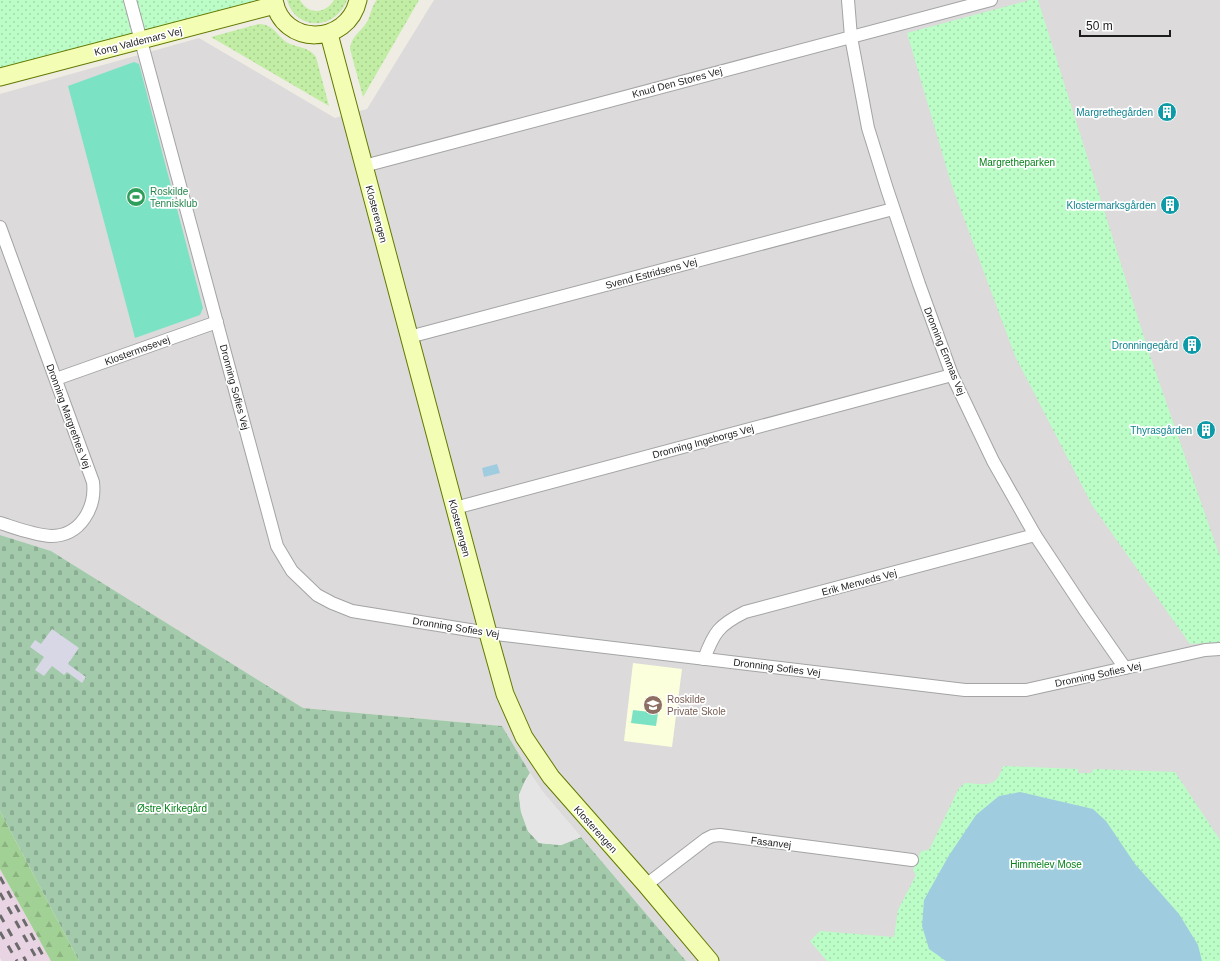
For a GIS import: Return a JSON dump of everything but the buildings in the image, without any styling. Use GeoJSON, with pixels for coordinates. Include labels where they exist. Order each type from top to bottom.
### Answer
{"type":"FeatureCollection","features":[{"type":"Feature","properties":{"kind":"street","name":"Dronning Sofies Vej"},"geometry":{"type":"LineString","coordinates":[[130,0],[277,546],[292,571],[317,595],[352,611],[488,633],[965,690],[1026,690],[1205,650],[1220,649]]}},
{"type":"Feature","properties":{"kind":"street"},"geometry":{"type":"LineString","coordinates":[[275,3],[281,17],[291,27],[302,33],[316,35],[329,34],[340,28],[350,19],[356,8],[358,0]]}},
{"type":"Feature","properties":{"kind":"street","name":"Dronning Emmas Vej"},"geometry":{"type":"LineString","coordinates":[[848,0],[850,37],[868,128],[893,209],[952,375],[993,461],[1035,535],[1125,668]]}},
{"type":"Feature","properties":{"kind":"street","name":"Knud Den Stores Vej"},"geometry":{"type":"LineString","coordinates":[[364,166],[991,0]]}},
{"type":"Feature","properties":{"kind":"street","name":"Kong Valdemars Vej"},"geometry":{"type":"LineString","coordinates":[[0,77],[275,3]]}},
{"type":"Feature","properties":{"kind":"street","name":"Klosterengen"},"geometry":{"type":"LineString","coordinates":[[329,34],[505,694],[524,737],[551,778],[646,885],[710,961]]}},
{"type":"Feature","properties":{"kind":"street","name":"Svend Estridsens Vej"},"geometry":{"type":"LineString","coordinates":[[409,337],[893,209]]}},
{"type":"Feature","properties":{"kind":"street","name":"Dronning Margrethes Vej"},"geometry":{"type":"LineString","coordinates":[[0,227],[93,482],[94,491],[90,510],[78,526],[70,531],[52,536],[29,532],[0,523]]}},
{"type":"Feature","properties":{"kind":"street","name":"Klostermosevej"},"geometry":{"type":"LineString","coordinates":[[56,379],[217,322]]}},
{"type":"Feature","properties":{"kind":"street","name":"Dronning Ingeborgs Vej"},"geometry":{"type":"LineString","coordinates":[[455,508],[952,375]]}},
{"type":"Feature","properties":{"kind":"street","name":"Erik Menveds Vej"},"geometry":{"type":"LineString","coordinates":[[704,659],[711,640],[720,628],[733,618],[745,612],[1035,535]]}},
{"type":"Feature","properties":{"kind":"street","name":"Fasanvej"},"geometry":{"type":"LineString","coordinates":[[646,885],[706,839],[712,836],[720,835],[912,860]]}},
{"type":"Feature","properties":{"kind":"shaded area"},"geometry":{"type":"Polygon","coordinates":[[[434,0],[1220,0],[1220,961],[686,961],[543,792],[502,726],[303,708],[51,551],[0,535],[0,94],[199,38],[335,118],[367,109],[434,0]]]}},
{"type":"Feature","properties":{"kind":"shaded area"},"geometry":{"type":"Polygon","coordinates":[[[52,629],[79,648],[68,664],[86,677],[82,683],[67,672],[64,675],[52,666],[44,676],[35,670],[44,657],[30,647],[35,640],[41,644],[52,629]]]}},
{"type":"Feature","properties":{"kind":"shaded area","name":"Roskilde Private Skole"},"geometry":{"type":"Polygon","coordinates":[[[633,663],[682,669],[672,747],[624,741],[633,663]]]}},
{"type":"Feature","properties":{"kind":"shaded area"},"geometry":{"type":"Polygon","coordinates":[[[530,773],[543,792],[581,837],[561,845],[539,843],[528,831],[521,812],[519,795],[530,773]]]}},
{"type":"Feature","properties":{"kind":"shaded area"},"geometry":{"type":"Polygon","coordinates":[[[0,869],[51,961],[2,961],[0,958],[0,869]]]}},
{"type":"Feature","properties":{"kind":"green space"},"geometry":{"type":"Polygon","coordinates":[[[0,0],[257,0],[0,71],[0,0]]]}},
{"type":"Feature","properties":{"kind":"green space"},"geometry":{"type":"Polygon","coordinates":[[[287,0],[300,0],[303,5],[317,11],[331,5],[334,0],[347,0],[342,10],[334,17],[326,22],[316,23],[307,22],[299,18],[292,10],[287,0]]]}},
{"type":"Feature","properties":{"kind":"green space"},"geometry":{"type":"Polygon","coordinates":[[[377,0],[419,0],[363,97],[350,49],[355,36],[366,24],[377,0]]]}},
{"type":"Feature","properties":{"kind":"green space","name":"Margretheparken"},"geometry":{"type":"Polygon","coordinates":[[[1030,0],[1038,0],[1148,350],[1220,557],[1220,642],[1190,644],[1092,505],[1015,356],[951,183],[907,33],[1030,0]]]}},
{"type":"Feature","properties":{"kind":"green space"},"geometry":{"type":"Polygon","coordinates":[[[259,24],[269,26],[288,43],[307,49],[316,57],[329,106],[211,37],[259,24]]]}},
{"type":"Feature","properties":{"kind":"green space","name":"Roskilde Tennisklub"},"geometry":{"type":"Polygon","coordinates":[[[134,62],[139,64],[203,308],[200,315],[135,338],[68,86],[134,62]]]}},
{"type":"Feature","properties":{"kind":"green space","name":"Østre Kirkegård"},"geometry":{"type":"Polygon","coordinates":[[[0,535],[51,551],[303,708],[502,726],[530,773],[519,795],[521,812],[528,831],[539,843],[561,845],[581,837],[686,961],[79,961],[0,811],[0,535]]]}},
{"type":"Feature","properties":{"kind":"green space"},"geometry":{"type":"Polygon","coordinates":[[[633,710],[658,713],[656,726],[631,723],[633,710]]]}},
{"type":"Feature","properties":{"kind":"green space","name":"Himmelev Mose"},"geometry":{"type":"Polygon","coordinates":[[[1003,766],[1078,769],[1078,773],[1091,773],[1094,769],[1175,772],[1220,840],[1220,961],[827,961],[810,941],[820,931],[894,937],[898,910],[916,875],[913,870],[921,851],[929,850],[959,788],[965,783],[989,784],[993,782],[997,778],[1003,766]]]}},
{"type":"Feature","properties":{"kind":"green space"},"geometry":{"type":"Polygon","coordinates":[[[0,811],[79,961],[51,961],[0,869],[0,811]]]}},
{"type":"Feature","properties":{"kind":"water"},"geometry":{"type":"Polygon","coordinates":[[[497,464],[500,473],[484,477],[482,468],[497,464]]]}},
{"type":"Feature","properties":{"kind":"water","name":"Himmelev Mose"},"geometry":{"type":"Polygon","coordinates":[[[1020,792],[1093,809],[1106,821],[1135,864],[1179,914],[1198,945],[1202,961],[946,961],[929,949],[922,926],[924,900],[948,857],[976,815],[999,796],[1020,792]]]}},
{"type":"Feature","properties":{"kind":"railway"},"geometry":{"type":"LineString","coordinates":[[0,877],[46,961]]}},
{"type":"Feature","properties":{"kind":"railway"},"geometry":{"type":"LineString","coordinates":[[0,893],[38,961]]}},
{"type":"Feature","properties":{"kind":"railway"},"geometry":{"type":"LineString","coordinates":[[0,915],[26,961]]}},
{"type":"Feature","properties":{"kind":"railway"},"geometry":{"type":"LineString","coordinates":[[0,932],[17,961]]}},
{"type":"Feature","properties":{"kind":"place","name":"Margrethegården"},"geometry":{"type":"Point","coordinates":[1167,112]}},
{"type":"Feature","properties":{"kind":"place","name":"Roskilde Tennisklub"},"geometry":{"type":"Point","coordinates":[136,197]}},
{"type":"Feature","properties":{"kind":"place","name":"Klostermarksgården"},"geometry":{"type":"Point","coordinates":[1170,205]}},
{"type":"Feature","properties":{"kind":"place","name":"Dronningegård"},"geometry":{"type":"Point","coordinates":[1192,345]}},
{"type":"Feature","properties":{"kind":"place","name":"Thyrasgården"},"geometry":{"type":"Point","coordinates":[1206,430]}},
{"type":"Feature","properties":{"kind":"place","name":"Roskilde Private Skole"},"geometry":{"type":"Point","coordinates":[653,705]}}]}
